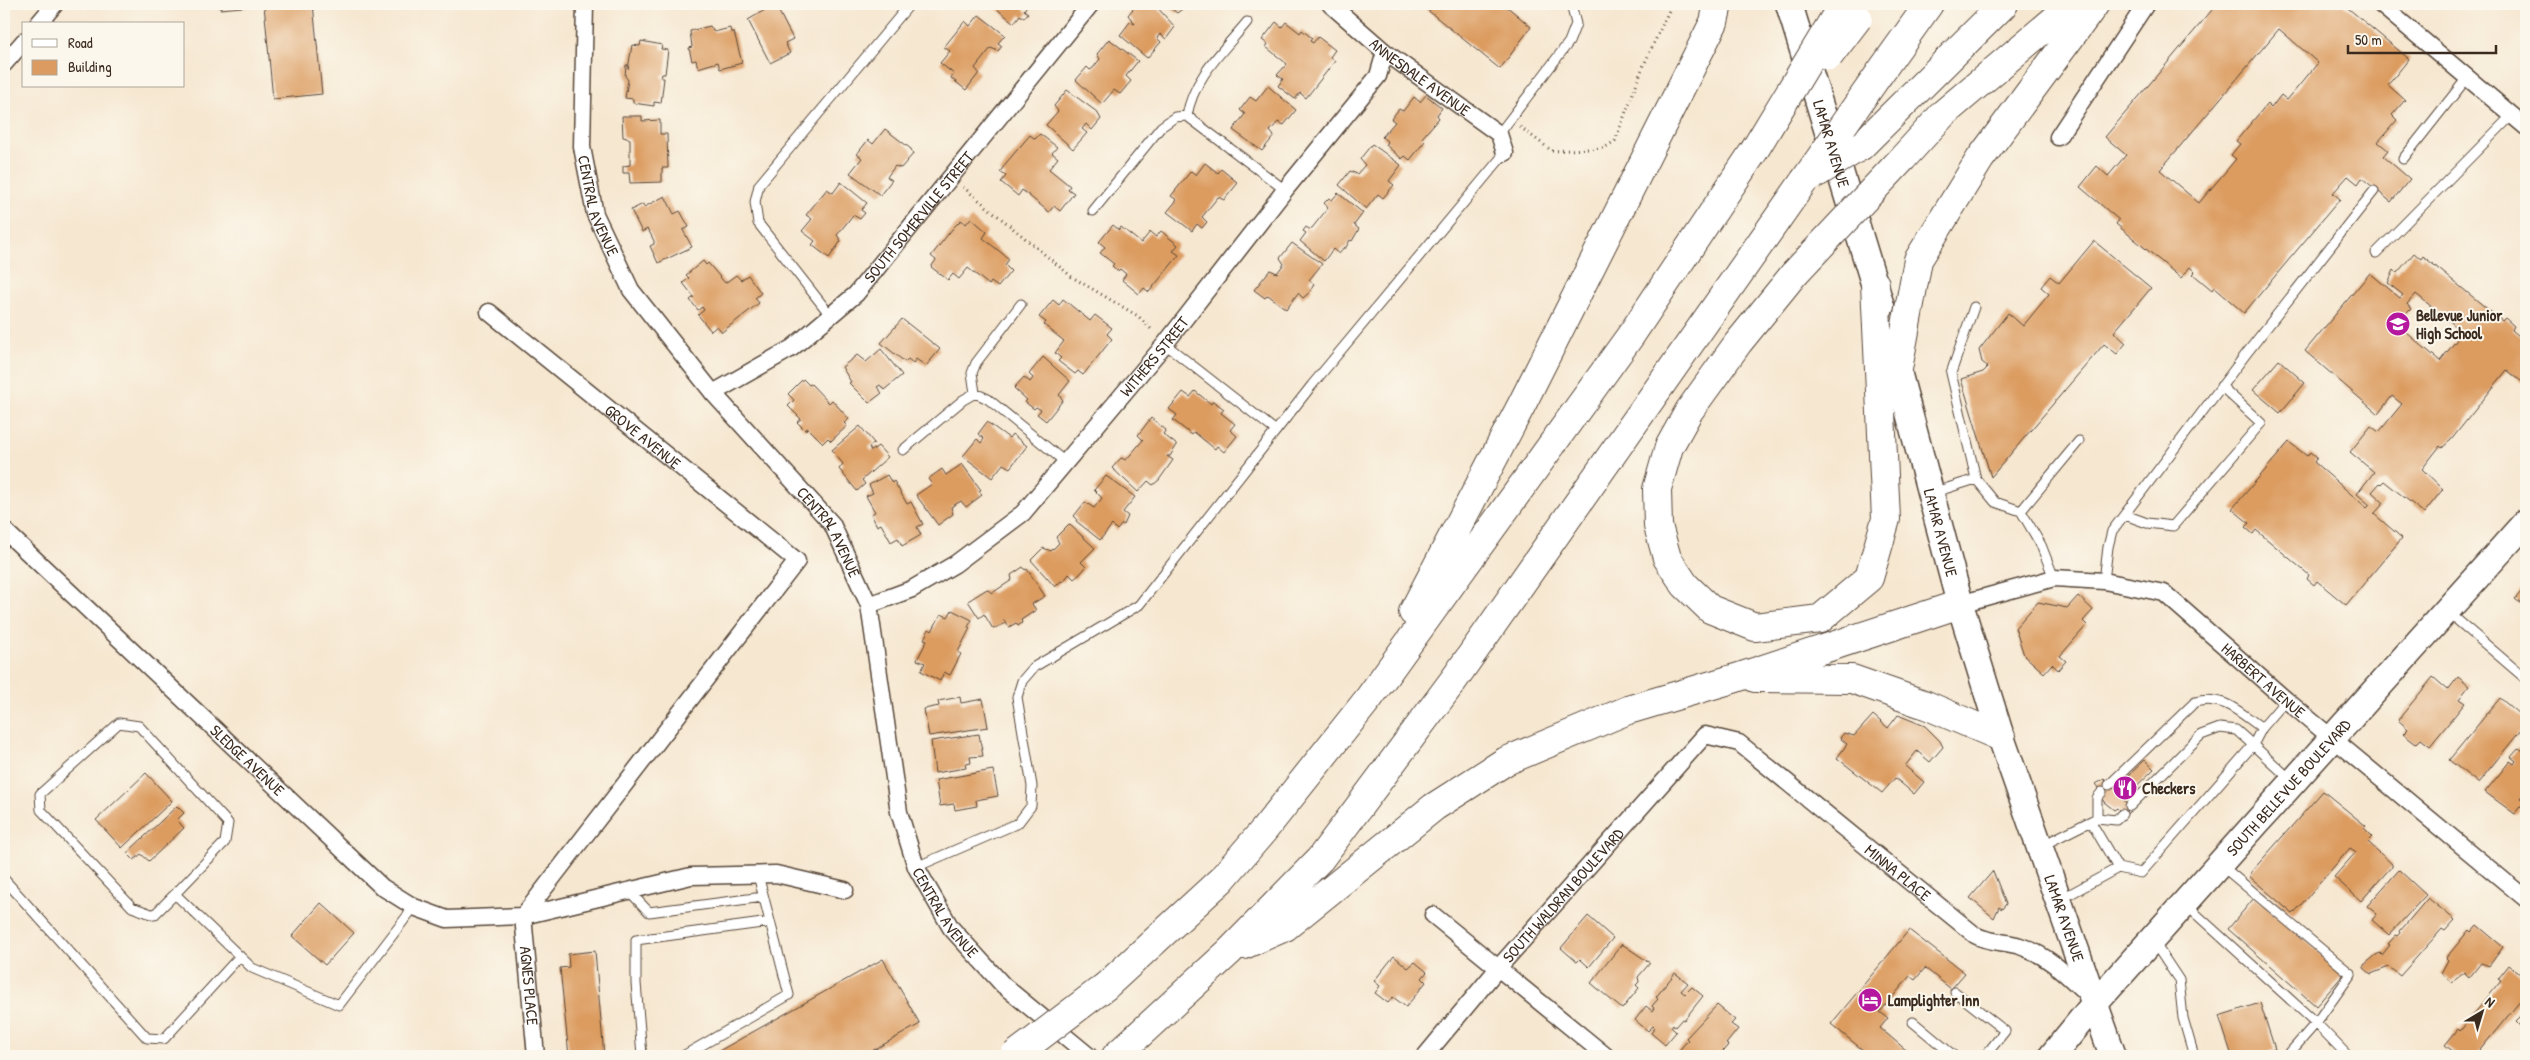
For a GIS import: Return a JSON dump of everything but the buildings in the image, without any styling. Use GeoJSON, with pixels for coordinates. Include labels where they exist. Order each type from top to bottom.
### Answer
{"type":"FeatureCollection","features":[{"type":"Feature","properties":{"kind":"highway"},"geometry":{"type":"LineString","coordinates":[[1369,698],[1521,406],[1714,22],[1718,4]]}},
{"type":"Feature","properties":{"kind":"highway"},"geometry":{"type":"LineString","coordinates":[[1116,1056],[1229,952],[1320,858],[1436,704],[1929,4]]}},
{"type":"Feature","properties":{"kind":"highway"},"geometry":{"type":"LineString","coordinates":[[1804,181],[1861,146],[2004,4]]}},
{"type":"Feature","properties":{"kind":"highway"},"geometry":{"type":"LineString","coordinates":[[1875,284],[1886,519],[1869,578],[1820,619],[1755,627],[1710,609],[1685,585],[1667,558],[1658,526],[1657,489],[1668,447],[1689,411],[1738,343],[1794,274],[1944,113],[2073,4]]}},
{"type":"Feature","properties":{"kind":"highway"},"geometry":{"type":"LineString","coordinates":[[1898,369],[1918,260],[1980,158],[2095,4]]}},
{"type":"Feature","properties":{"kind":"highway"},"geometry":{"type":"LineString","coordinates":[[1014,1056],[1106,986],[1221,880],[1264,830],[1369,698],[1631,335],[1754,152],[1856,8]]}},
{"type":"Feature","properties":{"kind":"highway"},"geometry":{"type":"LineString","coordinates":[[1229,952],[1285,927],[1434,807],[1506,761],[1628,710],[1736,678],[1960,604]]}},
{"type":"Feature","properties":{"kind":"highway"},"geometry":{"type":"LineString","coordinates":[[1736,678],[1852,680],[1926,705],[2001,737]]}},
{"type":"Feature","properties":{"kind":"main road","name":"LAMAR AVENUE"},"geometry":{"type":"LineString","coordinates":[[1789,4],[1875,284],[1960,604],[2001,737],[2096,1002],[2113,1056]]}},
{"type":"Feature","properties":{"kind":"main road","name":"SOUTH BELLEVUE BOULEVARD"},"geometry":{"type":"LineString","coordinates":[[2052,1056],[2096,1002],[2526,522]]}},
{"type":"Feature","properties":{"kind":"street"},"geometry":{"type":"LineString","coordinates":[[40,22],[53,4]]}},
{"type":"Feature","properties":{"kind":"street","name":"CENTRAL AVENUE"},"geometry":{"type":"LineString","coordinates":[[585,4],[582,147],[595,214],[631,290],[713,393],[832,524],[868,605],[899,812],[916,868],[950,928],[1003,985],[1089,1056]]}},
{"type":"Feature","properties":{"kind":"street","name":"SOUTH SOMERVILLE STREET"},"geometry":{"type":"LineString","coordinates":[[713,393],[792,348],[856,294],[1091,4]]}},
{"type":"Feature","properties":{"kind":"street","name":"ANNESDALE AVENUE"},"geometry":{"type":"LineString","coordinates":[[1330,4],[1385,52],[1499,134]]}},
{"type":"Feature","properties":{"kind":"street"},"geometry":{"type":"LineString","coordinates":[[2058,137],[2146,4]]}},
{"type":"Feature","properties":{"kind":"street"},"geometry":{"type":"LineString","coordinates":[[2380,4],[2526,128]]}},
{"type":"Feature","properties":{"kind":"street"},"geometry":{"type":"LineString","coordinates":[[4,64],[22,43]]}},
{"type":"Feature","properties":{"kind":"street","name":"WITHERS STREET"},"geometry":{"type":"LineString","coordinates":[[868,605],[912,588],[954,564],[1023,512],[1165,344],[1285,190],[1378,76],[1385,52]]}},
{"type":"Feature","properties":{"kind":"street"},"geometry":{"type":"LineString","coordinates":[[1499,134],[1506,153]]}},
{"type":"Feature","properties":{"kind":"street","name":"GROVE AVENUE"},"geometry":{"type":"LineString","coordinates":[[489,312],[797,561],[523,916]]}},
{"type":"Feature","properties":{"kind":"street","name":"SLEDGE AVENUE"},"geometry":{"type":"LineString","coordinates":[[4,530],[382,887],[414,907],[447,918],[523,916]]}},
{"type":"Feature","properties":{"kind":"street","name":"HARBERT AVENUE"},"geometry":{"type":"LineString","coordinates":[[1960,604],[2054,578],[2104,581],[2164,593],[2286,700],[2526,899]]}},
{"type":"Feature","properties":{"kind":"street","name":"SOUTH WALDRAN BOULEVARD"},"geometry":{"type":"LineString","coordinates":[[1425,1056],[1499,967],[1705,735]]}},
{"type":"Feature","properties":{"kind":"street","name":"MINNA PLACE"},"geometry":{"type":"LineString","coordinates":[[1705,735],[1739,743],[1975,935],[1985,941],[2002,942],[2035,952],[2051,960],[2096,1002]]}},
{"type":"Feature","properties":{"kind":"street"},"geometry":{"type":"LineString","coordinates":[[523,916],[691,876],[776,874],[845,890]]}},
{"type":"Feature","properties":{"kind":"street"},"geometry":{"type":"LineString","coordinates":[[1432,915],[1499,967],[1606,1056]]}},
{"type":"Feature","properties":{"kind":"street","name":"AGNES PLACE"},"geometry":{"type":"LineString","coordinates":[[523,916],[536,1056]]}},
{"type":"Feature","properties":{"kind":"lane"},"geometry":{"type":"LineString","coordinates":[[831,316],[758,223],[755,202],[759,185],[910,4]]}},
{"type":"Feature","properties":{"kind":"lane"},"geometry":{"type":"LineString","coordinates":[[1499,134],[1570,42],[1576,24],[1571,4]]}},
{"type":"Feature","properties":{"kind":"lane"},"geometry":{"type":"LineString","coordinates":[[1187,116],[1190,99],[1199,80],[1247,22]]}},
{"type":"Feature","properties":{"kind":"lane"},"geometry":{"type":"LineString","coordinates":[[2403,159],[2468,78]]}},
{"type":"Feature","properties":{"kind":"lane"},"geometry":{"type":"LineString","coordinates":[[2376,253],[2512,115]]}},
{"type":"Feature","properties":{"kind":"lane"},"geometry":{"type":"LineString","coordinates":[[1093,211],[1161,127],[1174,117],[1187,116],[1285,190]]}},
{"type":"Feature","properties":{"kind":"lane"},"geometry":{"type":"LineString","coordinates":[[916,868],[1018,823],[1031,806],[1032,786],[1017,697],[1022,681],[1034,667],[1139,605],[1276,431],[1506,153]]}},
{"type":"Feature","properties":{"kind":"lane"},"geometry":{"type":"LineString","coordinates":[[2104,581],[2108,547],[2112,532],[2221,386],[2360,206],[2374,191]]}},
{"type":"Feature","properties":{"kind":"lane"},"geometry":{"type":"LineString","coordinates":[[975,393],[972,373],[976,363],[1021,304]]}},
{"type":"Feature","properties":{"kind":"lane"},"geometry":{"type":"LineString","coordinates":[[1974,307],[1952,372],[1976,479],[1995,502],[2021,511],[2041,545],[2054,578]]}},
{"type":"Feature","properties":{"kind":"lane"},"geometry":{"type":"LineString","coordinates":[[1165,344],[1276,431]]}},
{"type":"Feature","properties":{"kind":"lane"},"geometry":{"type":"LineString","coordinates":[[2125,515],[2147,523],[2173,526],[2261,423],[2221,386]]}},
{"type":"Feature","properties":{"kind":"lane"},"geometry":{"type":"LineString","coordinates":[[903,450],[963,400],[975,393]]}},
{"type":"Feature","properties":{"kind":"lane"},"geometry":{"type":"LineString","coordinates":[[975,393],[988,399],[1065,462]]}},
{"type":"Feature","properties":{"kind":"lane"},"geometry":{"type":"LineString","coordinates":[[2021,511],[2079,441]]}},
{"type":"Feature","properties":{"kind":"lane"},"geometry":{"type":"LineString","coordinates":[[1931,494],[1976,479]]}},
{"type":"Feature","properties":{"kind":"lane"},"geometry":{"type":"LineString","coordinates":[[2446,611],[2526,679]]}},
{"type":"Feature","properties":{"kind":"lane"},"geometry":{"type":"LineString","coordinates":[[2110,785],[2195,702],[2209,698],[2229,705],[2262,728]]}},
{"type":"Feature","properties":{"kind":"lane"},"geometry":{"type":"LineString","coordinates":[[2059,900],[2118,868],[2141,873],[2253,745],[2262,728],[2286,700]]}},
{"type":"Feature","properties":{"kind":"lane"},"geometry":{"type":"LineString","coordinates":[[118,723],[140,726],[228,823],[224,842],[176,894],[154,915],[132,906],[41,810],[40,794],[118,723]]}},
{"type":"Feature","properties":{"kind":"lane"},"geometry":{"type":"LineString","coordinates":[[2130,806],[2201,735],[2220,728],[2236,730],[2293,783]]}},
{"type":"Feature","properties":{"kind":"lane"},"geometry":{"type":"LineString","coordinates":[[2102,792],[2097,798],[2094,820],[2118,868]]}},
{"type":"Feature","properties":{"kind":"lane"},"geometry":{"type":"LineString","coordinates":[[2040,846],[2094,820],[2116,820],[2122,814]]}},
{"type":"Feature","properties":{"kind":"lane"},"geometry":{"type":"LineString","coordinates":[[2220,864],[2351,974],[2316,1023],[2288,1056]]}},
{"type":"Feature","properties":{"kind":"lane"},"geometry":{"type":"LineString","coordinates":[[683,1056],[789,995],[758,875]]}},
{"type":"Feature","properties":{"kind":"lane"},"geometry":{"type":"LineString","coordinates":[[4,879],[147,1038],[164,1038],[240,956]]}},
{"type":"Feature","properties":{"kind":"lane"},"geometry":{"type":"LineString","coordinates":[[629,891],[649,912],[764,897]]}},
{"type":"Feature","properties":{"kind":"lane"},"geometry":{"type":"LineString","coordinates":[[176,894],[252,968],[339,1005],[414,907]]}},
{"type":"Feature","properties":{"kind":"lane"},"geometry":{"type":"LineString","coordinates":[[2185,904],[2316,1023],[2348,1056]]}},
{"type":"Feature","properties":{"kind":"lane"},"geometry":{"type":"LineString","coordinates":[[645,1056],[642,1056],[636,983],[636,940],[770,922]]}},
{"type":"Feature","properties":{"kind":"lane"},"geometry":{"type":"LineString","coordinates":[[2152,940],[2179,980],[2183,1018],[2194,1056]]}},
{"type":"Feature","properties":{"kind":"lane"},"geometry":{"type":"LineString","coordinates":[[1955,992],[2005,1031],[1986,1056]]}},
{"type":"Feature","properties":{"kind":"lane"},"geometry":{"type":"LineString","coordinates":[[1913,1022],[1954,1056]]}},
{"type":"Feature","properties":{"kind":"path"},"geometry":{"type":"LineString","coordinates":[[1510,119],[1552,151],[1604,148],[1615,141],[1642,70],[1672,4]]}},
{"type":"Feature","properties":{"kind":"path"},"geometry":{"type":"LineString","coordinates":[[951,177],[1072,277],[1138,316],[1165,344]]}},
{"type":"Feature","properties":{"kind":"place","name":"Bellevue Junior High School"},"geometry":{"type":"Point","coordinates":[2398,324]}},
{"type":"Feature","properties":{"kind":"place","name":"Checkers"},"geometry":{"type":"Point","coordinates":[2125,788]}},
{"type":"Feature","properties":{"kind":"place","name":"Lamplighter Inn"},"geometry":{"type":"Point","coordinates":[1870,1000]}}]}
